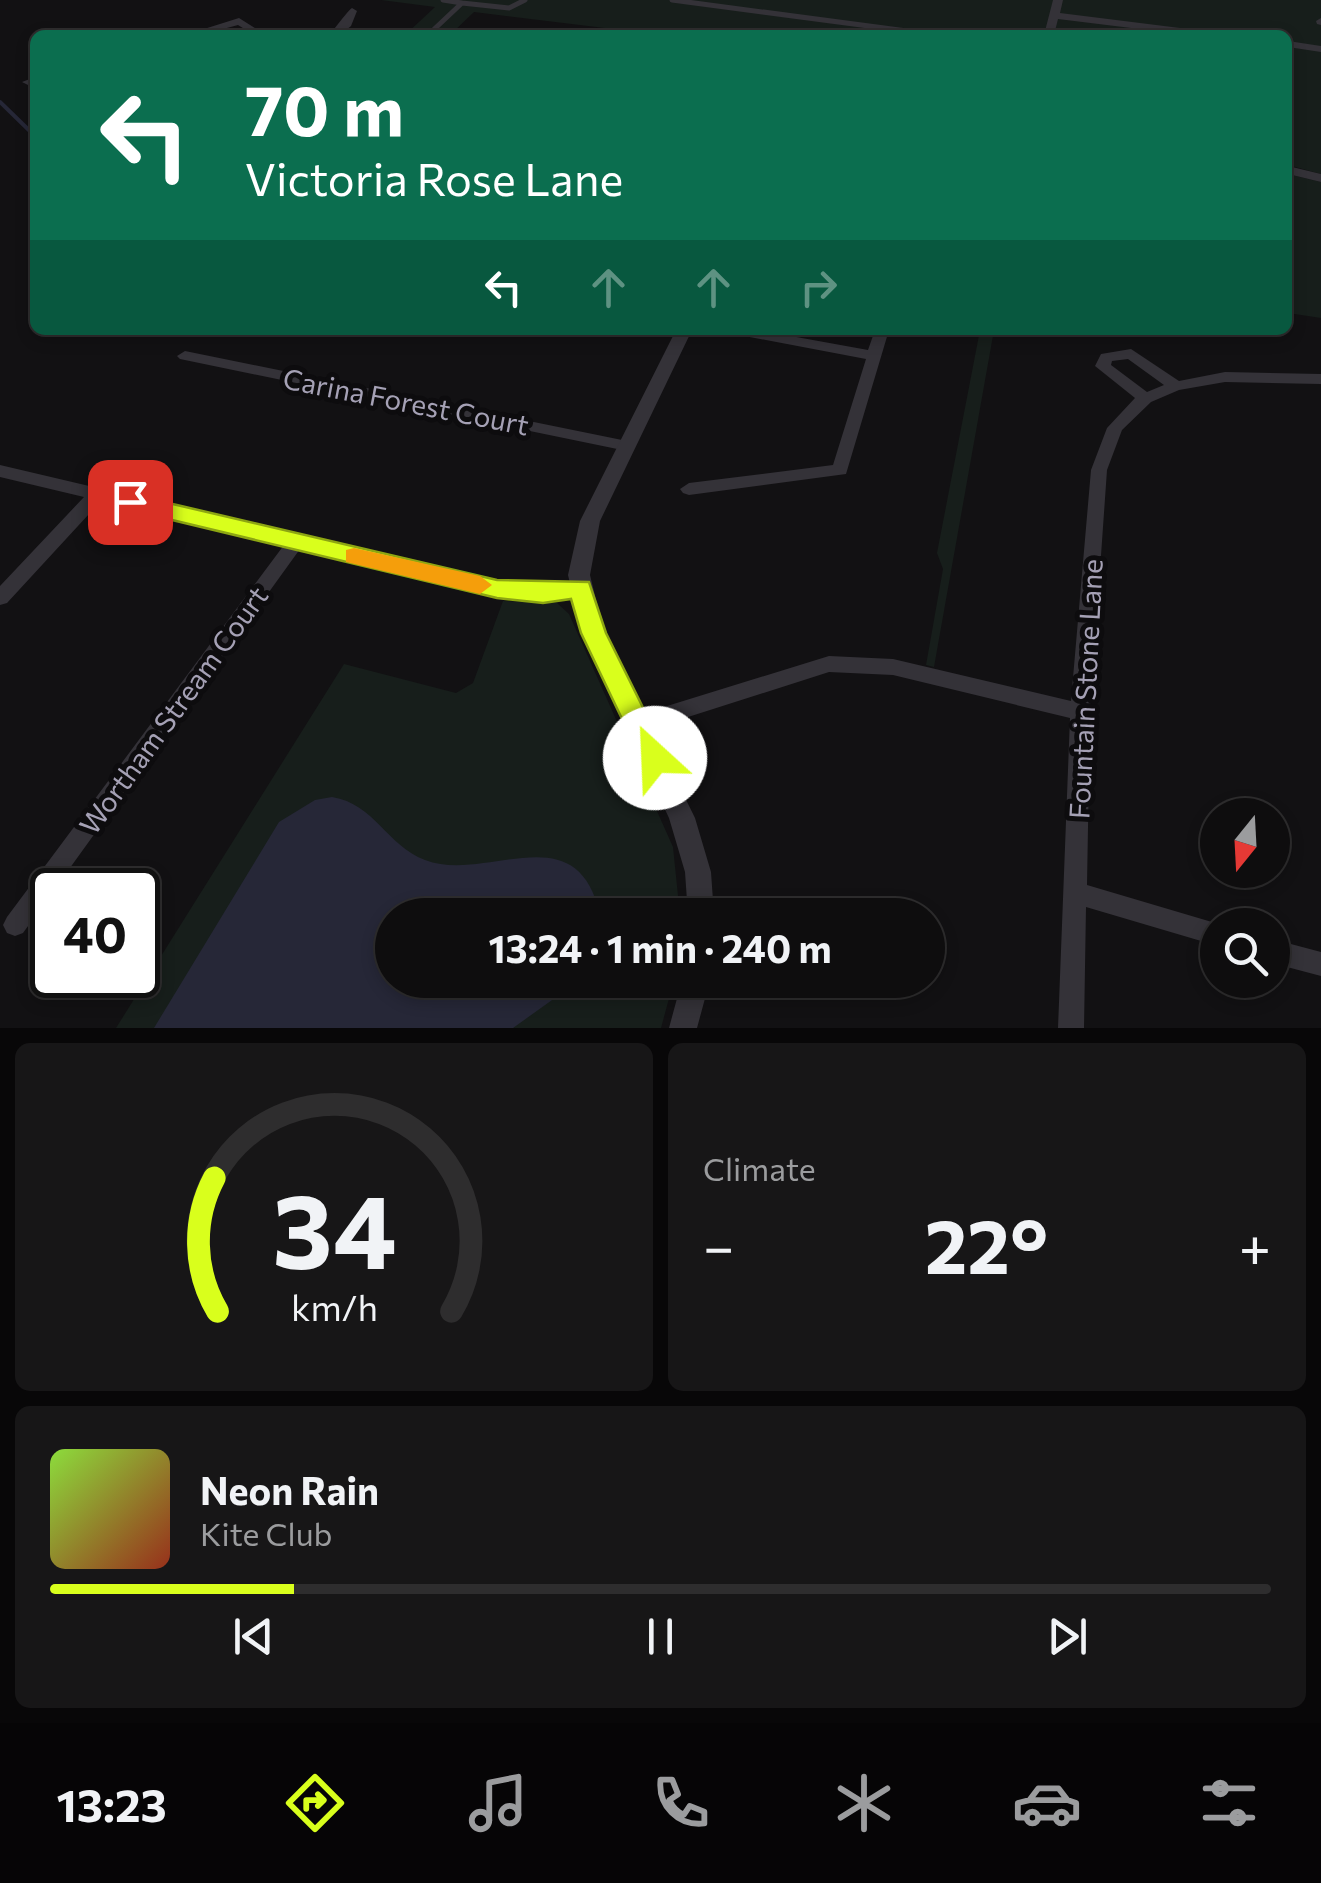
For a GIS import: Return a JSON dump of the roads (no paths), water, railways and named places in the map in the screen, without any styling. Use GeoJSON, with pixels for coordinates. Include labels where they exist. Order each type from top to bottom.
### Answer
{"type":"FeatureCollection","features":[{"type":"Feature","properties":{"kind":"street"},"geometry":{"type":"LineString","coordinates":[[1050,30],[1058,0]]}},
{"type":"Feature","properties":{"kind":"street"},"geometry":{"type":"LineString","coordinates":[[340,30],[348,24],[352,11]]}},
{"type":"Feature","properties":{"kind":"street"},"geometry":{"type":"LineString","coordinates":[[1054,15],[1172,30]]}},
{"type":"Feature","properties":{"kind":"street"},"geometry":{"type":"LineString","coordinates":[[208,30],[240,21],[254,30]]}},
{"type":"Feature","properties":{"kind":"street"},"geometry":{"type":"LineString","coordinates":[[1292,45],[1321,49]]}},
{"type":"Feature","properties":{"kind":"street"},"geometry":{"type":"LineString","coordinates":[[1292,171],[1321,178]]}},
{"type":"Feature","properties":{"kind":"street"},"geometry":{"type":"LineString","coordinates":[[682,335],[586,531],[580,588],[593,633],[682,818],[698,872],[700,898]]}},
{"type":"Feature","properties":{"kind":"street"},"geometry":{"type":"LineString","coordinates":[[761,335],[874,356]]}},
{"type":"Feature","properties":{"kind":"street"},"geometry":{"type":"LineString","coordinates":[[689,489],[840,470],[880,335]]}},
{"type":"Feature","properties":{"kind":"street"},"geometry":{"type":"LineString","coordinates":[[1144,398],[1109,374],[1103,366],[1106,358],[1130,354],[1176,386]]}},
{"type":"Feature","properties":{"kind":"street","name":"Carina Forest Court"},"geometry":{"type":"LineString","coordinates":[[184,356],[627,446]]}},
{"type":"Feature","properties":{"kind":"street","name":"Fountain Stone Lane"},"geometry":{"type":"LineString","coordinates":[[1070,1028],[1080,712],[1099,470],[1115,428],[1144,398],[1176,386],[1225,377],[1321,380]]}},
{"type":"Feature","properties":{"kind":"street"},"geometry":{"type":"LineString","coordinates":[[0,471],[295,543],[523,593],[580,588]]}},
{"type":"Feature","properties":{"kind":"street"},"geometry":{"type":"LineString","coordinates":[[0,598],[97,494]]}},
{"type":"Feature","properties":{"kind":"street","name":"Wortham Stream Court"},"geometry":{"type":"LineString","coordinates":[[15,925],[295,543]]}},
{"type":"Feature","properties":{"kind":"street"},"geometry":{"type":"LineString","coordinates":[[638,724],[829,664],[894,667],[1080,712]]}},
{"type":"Feature","properties":{"kind":"street"},"geometry":{"type":"LineString","coordinates":[[1076,893],[1200,930]]}},
{"type":"Feature","properties":{"kind":"street"},"geometry":{"type":"LineString","coordinates":[[1290,956],[1321,964]]}},
{"type":"Feature","properties":{"kind":"street"},"geometry":{"type":"LineString","coordinates":[[683,1028],[691,998]]}},
{"type":"Feature","properties":{"kind":"lane"},"geometry":{"type":"LineString","coordinates":[[443,0],[509,8],[525,0]]}},
{"type":"Feature","properties":{"kind":"lane"},"geometry":{"type":"LineString","coordinates":[[672,0],[900,30]]}},
{"type":"Feature","properties":{"kind":"lane"},"geometry":{"type":"LineString","coordinates":[[433,30],[462,4]]}},
{"type":"Feature","properties":{"kind":"water"},"geometry":{"type":"Polygon","coordinates":[[[332,797],[347,801],[370,816],[400,845],[425,860],[449,865],[551,858],[572,866],[588,884],[593,898],[375,898],[375,998],[555,998],[513,1028],[154,1028],[279,822],[315,800],[332,797]]]}},
{"type":"Feature","properties":{"kind":"waterway"},"geometry":{"type":"LineString","coordinates":[[0,102],[30,131]]}}]}
